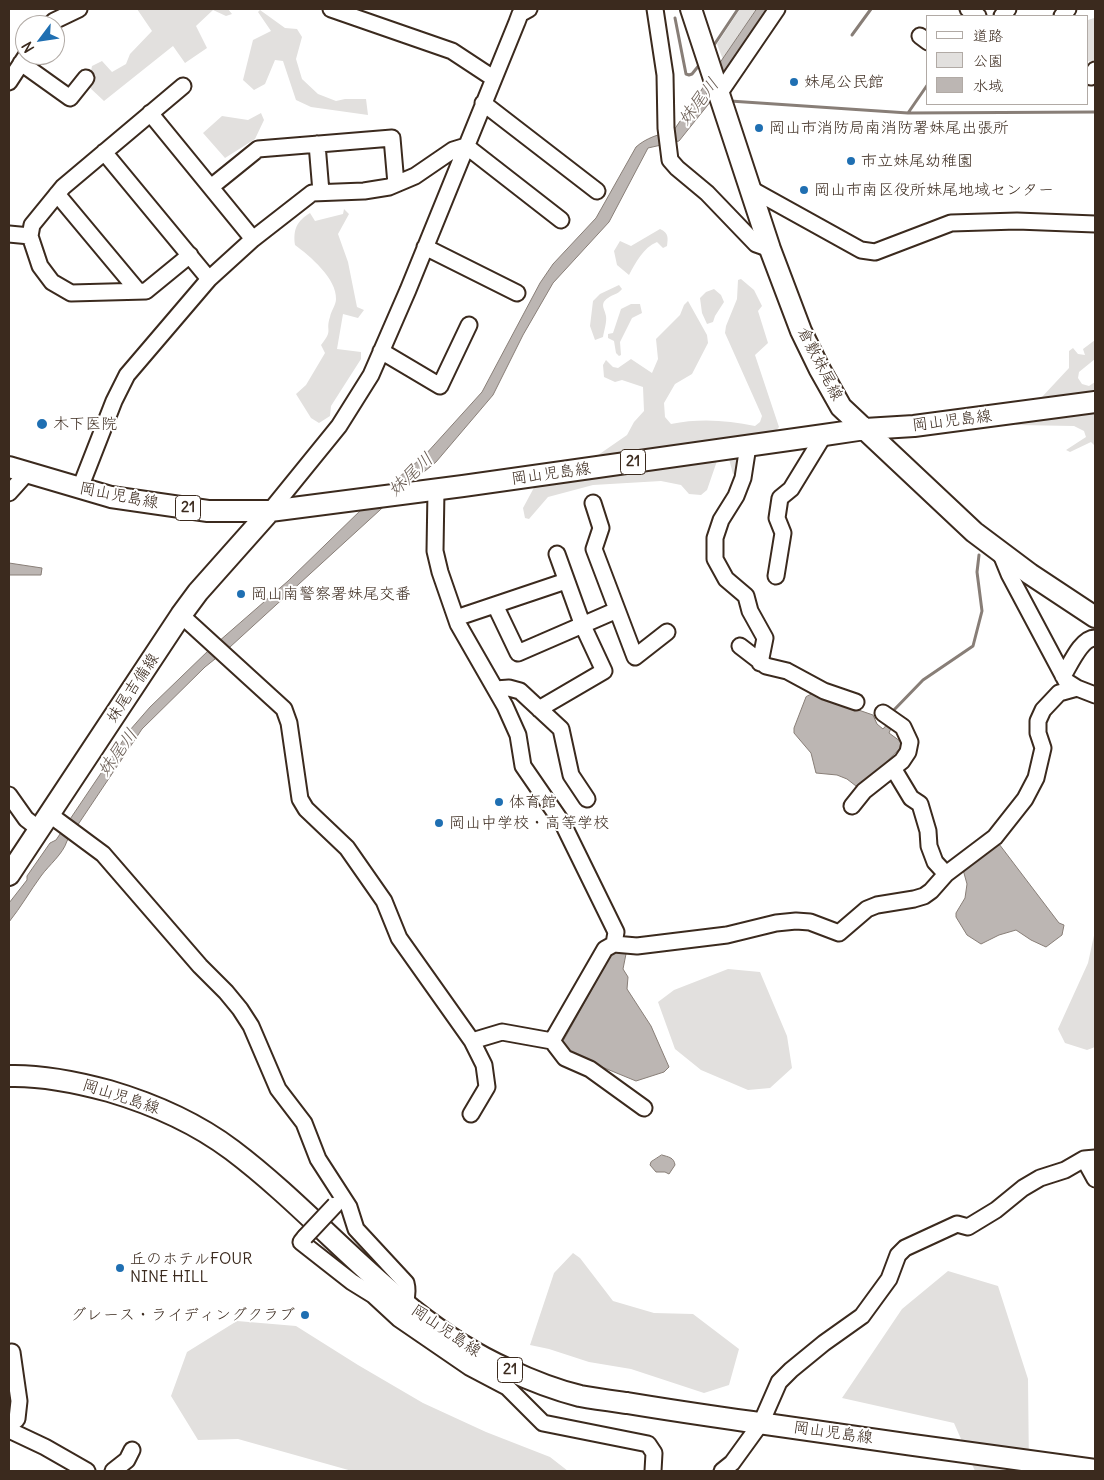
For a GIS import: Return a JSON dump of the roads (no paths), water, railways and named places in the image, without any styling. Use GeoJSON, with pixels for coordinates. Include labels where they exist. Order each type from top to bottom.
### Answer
{"type":"FeatureCollection","features":[{"type":"Feature","properties":{"kind":"main road","name":"倉敷妹尾線"},"geometry":{"type":"LineString","coordinates":[[691,9],[770,249],[802,331],[819,368],[841,407],[946,507],[1000,552],[1063,597],[1095,617]]}},
{"type":"Feature","properties":{"kind":"main road","name":"岡山児島線"},"geometry":{"type":"LineString","coordinates":[[18,470],[111,498],[208,511],[270,511],[401,495],[824,434],[914,426],[1095,402]]}},
{"type":"Feature","properties":{"kind":"main road","name":"妹尾吉備線"},"geometry":{"type":"LineString","coordinates":[[9,875],[49,821],[181,615],[198,592],[270,511]]}},
{"type":"Feature","properties":{"kind":"main road","name":"岡山児島線"},"geometry":{"type":"LineString","coordinates":[[9,1076],[55,1078],[92,1086],[162,1109],[194,1126],[230,1149],[281,1190],[378,1280],[402,1311],[506,1369],[543,1384],[580,1396],[761,1424],[1095,1470]]}},
{"type":"Feature","properties":{"kind":"street"},"geometry":{"type":"LineString","coordinates":[[65,16],[79,9]]}},
{"type":"Feature","properties":{"kind":"street"},"geometry":{"type":"LineString","coordinates":[[332,9],[452,51],[493,78]]}},
{"type":"Feature","properties":{"kind":"street"},"geometry":{"type":"LineString","coordinates":[[655,9],[665,75],[667,146],[670,160],[707,193],[756,244],[770,249]]}},
{"type":"Feature","properties":{"kind":"street"},"geometry":{"type":"LineString","coordinates":[[718,92],[777,9]]}},
{"type":"Feature","properties":{"kind":"street"},"geometry":{"type":"LineString","coordinates":[[270,511],[339,426],[370,375],[522,10]]}},
{"type":"Feature","properties":{"kind":"street"},"geometry":{"type":"LineString","coordinates":[[9,82],[20,65]]}},
{"type":"Feature","properties":{"kind":"street"},"geometry":{"type":"LineString","coordinates":[[31,65],[70,98],[86,78]]}},
{"type":"Feature","properties":{"kind":"street"},"geometry":{"type":"LineString","coordinates":[[183,86],[63,187],[32,225],[30,236],[40,266],[52,282],[71,293],[146,291],[190,255]]}},
{"type":"Feature","properties":{"kind":"street"},"geometry":{"type":"LineString","coordinates":[[483,102],[598,191]]}},
{"type":"Feature","properties":{"kind":"street"},"geometry":{"type":"LineString","coordinates":[[150,113],[253,239]]}},
{"type":"Feature","properties":{"kind":"street"},"geometry":{"type":"LineString","coordinates":[[211,187],[258,149],[392,138],[396,184]]}},
{"type":"Feature","properties":{"kind":"street"},"geometry":{"type":"LineString","coordinates":[[317,144],[320,192]]}},
{"type":"Feature","properties":{"kind":"street"},"geometry":{"type":"LineString","coordinates":[[80,488],[114,401],[128,375],[208,278],[253,239],[312,193],[364,191],[389,187],[415,176],[453,150],[466,146]]}},
{"type":"Feature","properties":{"kind":"street"},"geometry":{"type":"LineString","coordinates":[[466,146],[561,220]]}},
{"type":"Feature","properties":{"kind":"street"},"geometry":{"type":"LineString","coordinates":[[104,152],[208,278]]}},
{"type":"Feature","properties":{"kind":"street"},"geometry":{"type":"LineString","coordinates":[[751,189],[861,250],[875,252],[951,223],[1017,221],[1095,224]]}},
{"type":"Feature","properties":{"kind":"street"},"geometry":{"type":"LineString","coordinates":[[57,194],[138,291]]}},
{"type":"Feature","properties":{"kind":"street"},"geometry":{"type":"LineString","coordinates":[[9,234],[30,236]]}},
{"type":"Feature","properties":{"kind":"street"},"geometry":{"type":"LineString","coordinates":[[425,246],[517,293]]}},
{"type":"Feature","properties":{"kind":"street"},"geometry":{"type":"LineString","coordinates":[[381,351],[440,386],[469,326]]}},
{"type":"Feature","properties":{"kind":"street"},"geometry":{"type":"LineString","coordinates":[[776,576],[783,533],[776,518],[780,498],[791,488],[824,434]]}},
{"type":"Feature","properties":{"kind":"street"},"geometry":{"type":"LineString","coordinates":[[748,446],[743,478],[736,496],[721,520],[715,538],[715,559],[726,579],[746,596],[750,611],[765,638],[760,663]]}},
{"type":"Feature","properties":{"kind":"street"},"geometry":{"type":"LineString","coordinates":[[9,493],[18,470]]}},
{"type":"Feature","properties":{"kind":"street"},"geometry":{"type":"LineString","coordinates":[[436,490],[435,551],[440,572],[456,618],[505,706],[518,735],[523,766],[563,824],[616,932],[614,944]]}},
{"type":"Feature","properties":{"kind":"street"},"geometry":{"type":"LineString","coordinates":[[593,503],[601,528],[594,549],[635,657],[667,632]]}},
{"type":"Feature","properties":{"kind":"street"},"geometry":{"type":"LineString","coordinates":[[1000,552],[1009,574],[1066,681],[1077,688],[1095,695]]}},
{"type":"Feature","properties":{"kind":"street"},"geometry":{"type":"LineString","coordinates":[[539,709],[604,671],[583,626],[557,554]]}},
{"type":"Feature","properties":{"kind":"street"},"geometry":{"type":"LineString","coordinates":[[456,618],[566,581]]}},
{"type":"Feature","properties":{"kind":"street"},"geometry":{"type":"LineString","coordinates":[[495,605],[518,653],[618,610]]}},
{"type":"Feature","properties":{"kind":"street"},"geometry":{"type":"LineString","coordinates":[[181,615],[284,710],[289,723],[300,800],[306,809],[348,848],[384,901],[399,938],[472,1041],[484,1065],[488,1087],[471,1114]]}},
{"type":"Feature","properties":{"kind":"street"},"geometry":{"type":"LineString","coordinates":[[1063,676],[1084,642],[1095,638]]}},
{"type":"Feature","properties":{"kind":"street"},"geometry":{"type":"LineString","coordinates":[[740,646],[766,666],[787,671],[824,691],[856,702]]}},
{"type":"Feature","properties":{"kind":"street"},"geometry":{"type":"LineString","coordinates":[[496,689],[510,688],[520,691],[561,729],[571,775],[587,799]]}},
{"type":"Feature","properties":{"kind":"street"},"geometry":{"type":"LineString","coordinates":[[552,1041],[605,949],[614,944],[637,946],[727,935],[776,923],[796,921],[810,922],[839,932],[876,905],[914,900],[924,896],[946,874],[995,837],[1025,799],[1036,778],[1041,761],[1043,748],[1038,733],[1038,721],[1043,710],[1059,693],[1077,688]]}},
{"type":"Feature","properties":{"kind":"street"},"geometry":{"type":"LineString","coordinates":[[852,806],[864,791],[893,768],[908,752],[910,742],[903,727],[889,717]]}},
{"type":"Feature","properties":{"kind":"street"},"geometry":{"type":"LineString","coordinates":[[893,768],[911,798],[920,804],[928,830],[929,846],[935,862],[946,874]]}},
{"type":"Feature","properties":{"kind":"street"},"geometry":{"type":"LineString","coordinates":[[9,795],[26,819],[49,821],[84,839],[103,854],[200,966],[240,1008],[251,1026],[278,1089],[304,1123],[318,1159],[339,1201],[349,1207],[356,1229],[406,1283],[407,1288],[402,1311]]}},
{"type":"Feature","properties":{"kind":"street"},"geometry":{"type":"LineString","coordinates":[[472,1041],[502,1032],[552,1041],[564,1058],[590,1069],[644,1108]]}},
{"type":"Feature","properties":{"kind":"street"},"geometry":{"type":"LineString","coordinates":[[722,1471],[732,1464],[761,1424],[779,1382],[824,1343],[862,1316],[890,1279],[898,1256],[905,1248],[957,1224],[968,1227],[996,1210],[1023,1188],[1040,1178],[1065,1170],[1090,1158],[1095,1179]]}},
{"type":"Feature","properties":{"kind":"street"},"geometry":{"type":"LineString","coordinates":[[339,1201],[301,1242],[352,1282],[402,1311],[469,1367],[507,1387],[543,1423],[648,1444],[654,1452],[653,1471]]}},
{"type":"Feature","properties":{"kind":"street"},"geometry":{"type":"LineString","coordinates":[[9,1426],[17,1419],[19,1401],[12,1352]]}},
{"type":"Feature","properties":{"kind":"street"},"geometry":{"type":"LineString","coordinates":[[9,1430],[45,1446],[87,1471]]}},
{"type":"Feature","properties":{"kind":"street"},"geometry":{"type":"LineString","coordinates":[[113,1471],[127,1460],[132,1450]]}},
{"type":"Feature","properties":{"kind":"water","name":"妹尾川"},"geometry":{"type":"Polygon","coordinates":[[[757,9],[772,9],[709,99],[711,101],[679,141],[648,148],[609,222],[553,283],[523,335],[493,395],[436,462],[403,489],[230,647],[205,667],[142,729],[56,859],[41,876],[9,922],[9,903],[27,880],[27,876],[50,843],[56,840],[130,730],[150,707],[210,649],[288,581],[364,507],[425,455],[482,392],[540,283],[553,264],[596,218],[636,147],[653,137],[673,131],[757,9]]]}},
{"type":"Feature","properties":{"kind":"water"},"geometry":{"type":"Polygon","coordinates":[[[9,563],[42,568],[41,575],[9,575],[9,563]]]}},
{"type":"Feature","properties":{"kind":"water"},"geometry":{"type":"Polygon","coordinates":[[[812,694],[873,715],[877,724],[883,729],[889,722],[893,724],[889,733],[904,744],[878,771],[859,786],[837,775],[816,773],[811,753],[794,733],[794,728],[806,697],[812,694]]]}},
{"type":"Feature","properties":{"kind":"water"},"geometry":{"type":"Polygon","coordinates":[[[996,840],[1059,923],[1064,925],[1062,935],[1046,947],[1016,930],[999,935],[981,944],[967,935],[956,917],[956,913],[965,898],[967,884],[962,866],[996,840]]]}},
{"type":"Feature","properties":{"kind":"water"},"geometry":{"type":"Polygon","coordinates":[[[627,949],[623,969],[628,977],[627,989],[651,1026],[669,1067],[664,1072],[636,1081],[568,1053],[562,1043],[605,966],[603,964],[608,952],[627,949]]]}},
{"type":"Feature","properties":{"kind":"water"},"geometry":{"type":"Polygon","coordinates":[[[662,1155],[674,1162],[675,1165],[669,1174],[656,1172],[650,1165],[651,1162],[662,1155]]]}},
{"type":"Feature","properties":{"kind":"waterway"},"geometry":{"type":"LineString","coordinates":[[714,45],[738,9]]}},
{"type":"Feature","properties":{"kind":"waterway"},"geometry":{"type":"LineString","coordinates":[[852,35],[871,9]]}},
{"type":"Feature","properties":{"kind":"waterway"},"geometry":{"type":"LineString","coordinates":[[675,18],[686,74],[692,74],[700,64]]}},
{"type":"Feature","properties":{"kind":"waterway"},"geometry":{"type":"LineString","coordinates":[[908,113],[926,87]]}},
{"type":"Feature","properties":{"kind":"waterway"},"geometry":{"type":"LineString","coordinates":[[730,101],[908,113],[1095,112]]}},
{"type":"Feature","properties":{"kind":"waterway"},"geometry":{"type":"LineString","coordinates":[[894,714],[892,712],[923,680],[973,646],[982,611],[977,572],[979,555]]}},
{"type":"Feature","properties":{"kind":"place","name":"妹尾公民館"},"geometry":{"type":"Point","coordinates":[794,82]}},
{"type":"Feature","properties":{"kind":"place","name":"岡山市消防局南消防署妹尾出張所"},"geometry":{"type":"Point","coordinates":[759,128]}},
{"type":"Feature","properties":{"kind":"place","name":"市立妹尾幼稚園"},"geometry":{"type":"Point","coordinates":[851,161]}},
{"type":"Feature","properties":{"kind":"place","name":"岡山市南区役所妹尾地域センター"},"geometry":{"type":"Point","coordinates":[804,190]}},
{"type":"Feature","properties":{"kind":"place","name":"木下医院"},"geometry":{"type":"Point","coordinates":[42,424]}},
{"type":"Feature","properties":{"kind":"place","name":"岡山南警察署妹尾交番"},"geometry":{"type":"Point","coordinates":[241,594]}},
{"type":"Feature","properties":{"kind":"place","name":"体育館"},"geometry":{"type":"Point","coordinates":[499,802]}},
{"type":"Feature","properties":{"kind":"place","name":"岡山中学校・高等学校"},"geometry":{"type":"Point","coordinates":[439,823]}},
{"type":"Feature","properties":{"kind":"place","name":"丘のホテルFOUR NINE HILL"},"geometry":{"type":"Point","coordinates":[120,1268]}},
{"type":"Feature","properties":{"kind":"place","name":"グレース・ライディングクラブ"},"geometry":{"type":"Point","coordinates":[305,1315]}}]}
